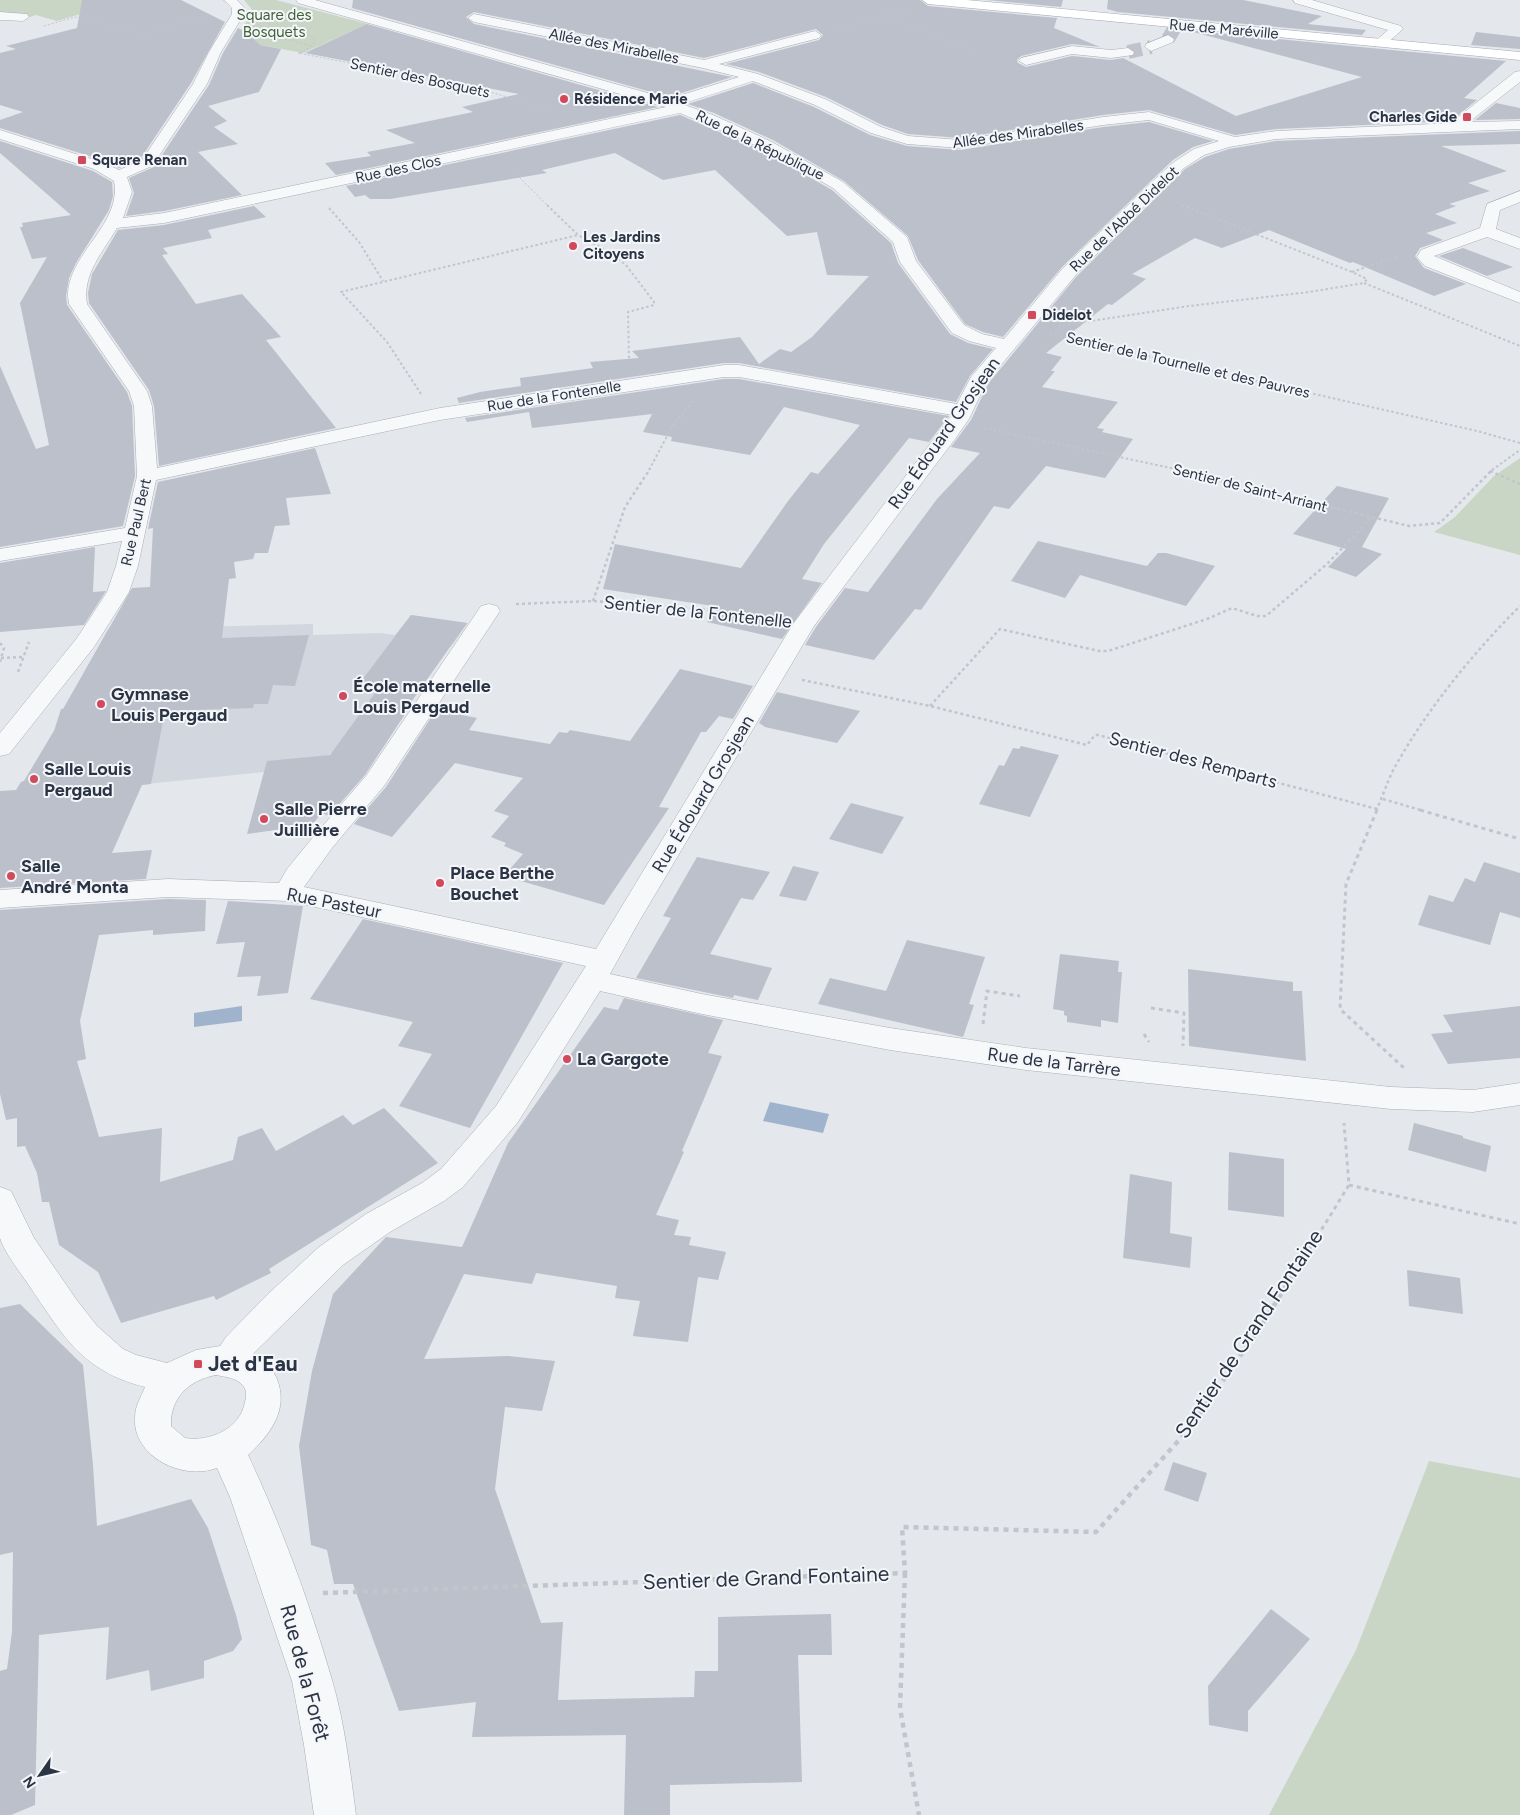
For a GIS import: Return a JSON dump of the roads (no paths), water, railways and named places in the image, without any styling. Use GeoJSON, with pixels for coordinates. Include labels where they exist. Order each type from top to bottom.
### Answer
{"type":"FeatureCollection","features":[{"type":"Feature","properties":{"kind":"main road","name":"Rue de Maréville"},"geometry":{"type":"LineString","coordinates":[[928,0],[1172,31],[1379,43],[1520,56]]}},
{"type":"Feature","properties":{"kind":"street","name":"Rue de la République"},"geometry":{"type":"LineString","coordinates":[[302,0],[676,106],[721,123],[767,145],[838,185],[901,240],[908,262],[958,329],[977,338],[1013,338]]}},
{"type":"Feature","properties":{"kind":"street"},"geometry":{"type":"LineString","coordinates":[[1299,0],[1397,29],[1379,43]]}},
{"type":"Feature","properties":{"kind":"street"},"geometry":{"type":"LineString","coordinates":[[117,175],[147,164],[200,84],[215,52],[238,14],[234,3]]}},
{"type":"Feature","properties":{"kind":"street"},"geometry":{"type":"LineString","coordinates":[[0,16],[10,18],[23,17]]}},
{"type":"Feature","properties":{"kind":"street","name":"Allée des Mirabelles"},"geometry":{"type":"LineString","coordinates":[[474,18],[705,64],[753,77],[820,102],[876,130],[899,138],[920,142],[967,143],[1103,121],[1149,116],[1217,134],[1232,141]]}},
{"type":"Feature","properties":{"kind":"street"},"geometry":{"type":"LineString","coordinates":[[1151,47],[1172,31]]}},
{"type":"Feature","properties":{"kind":"street"},"geometry":{"type":"LineString","coordinates":[[705,64],[815,34]]}},
{"type":"Feature","properties":{"kind":"street"},"geometry":{"type":"LineString","coordinates":[[1026,61],[1072,50],[1111,54],[1128,52]]}},
{"type":"Feature","properties":{"kind":"street"},"geometry":{"type":"LineString","coordinates":[[1463,127],[1462,120],[1520,76]]}},
{"type":"Feature","properties":{"kind":"street"},"geometry":{"type":"LineString","coordinates":[[676,106],[753,77]]}},
{"type":"Feature","properties":{"kind":"street","name":"Rue des Clos"},"geometry":{"type":"LineString","coordinates":[[112,223],[128,223],[164,218],[491,150],[676,106]]}},
{"type":"Feature","properties":{"kind":"street","name":"Rue de l'Abbé Didelot"},"geometry":{"type":"LineString","coordinates":[[1013,338],[1085,255],[1148,192],[1188,159],[1212,147],[1232,141],[1296,133],[1520,125]]}},
{"type":"Feature","properties":{"kind":"street"},"geometry":{"type":"LineString","coordinates":[[0,134],[100,166],[117,175],[122,181],[124,196],[112,223]]}},
{"type":"Feature","properties":{"kind":"street"},"geometry":{"type":"LineString","coordinates":[[1493,207],[1520,196]]}},
{"type":"Feature","properties":{"kind":"street"},"geometry":{"type":"LineString","coordinates":[[1493,207],[1511,214]]}},
{"type":"Feature","properties":{"kind":"street"},"geometry":{"type":"LineString","coordinates":[[1488,231],[1493,207]]}},
{"type":"Feature","properties":{"kind":"street","name":"Rue Paul Bert"},"geometry":{"type":"LineString","coordinates":[[0,749],[32,712],[86,642],[118,592],[127,566],[148,476],[143,406],[138,391],[78,304],[76,292],[84,270],[112,223]]}},
{"type":"Feature","properties":{"kind":"street"},"geometry":{"type":"LineString","coordinates":[[1520,244],[1488,231],[1427,253],[1425,257],[1431,262],[1520,298]]}},
{"type":"Feature","properties":{"kind":"street","name":"Rue Édouard Grosjean"},"geometry":{"type":"LineString","coordinates":[[230,1361],[238,1347],[331,1256],[365,1232],[433,1192],[452,1178],[507,1114],[599,970],[804,624],[960,416],[978,381],[1013,338]]}},
{"type":"Feature","properties":{"kind":"street","name":"Rue de la Fontenelle"},"geometry":{"type":"LineString","coordinates":[[148,476],[626,377],[739,371],[960,416]]}},
{"type":"Feature","properties":{"kind":"street"},"geometry":{"type":"LineString","coordinates":[[0,555],[134,533]]}},
{"type":"Feature","properties":{"kind":"street"},"geometry":{"type":"LineString","coordinates":[[288,892],[297,875],[375,781],[489,611]]}},
{"type":"Feature","properties":{"kind":"street","name":"Rue Pasteur"},"geometry":{"type":"LineString","coordinates":[[0,899],[168,888],[288,892],[599,970]]}},
{"type":"Feature","properties":{"kind":"street","name":"Rue de la Tarrère"},"geometry":{"type":"LineString","coordinates":[[599,970],[702,1004],[962,1050],[1035,1060],[1342,1092],[1439,1100],[1473,1100],[1520,1094]]}},
{"type":"Feature","properties":{"kind":"street"},"geometry":{"type":"LineString","coordinates":[[0,1200],[15,1236],[31,1262],[75,1324],[93,1345],[111,1359],[128,1368],[172,1379]]}},
{"type":"Feature","properties":{"kind":"street"},"geometry":{"type":"LineString","coordinates":[[216,1360],[230,1361],[252,1370],[264,1387],[264,1410],[251,1432],[227,1450],[207,1455],[188,1456],[171,1450],[158,1439],[152,1425],[152,1409],[160,1393],[172,1379],[184,1370],[198,1364],[216,1360]]}},
{"type":"Feature","properties":{"kind":"street","name":"Rue de la Forêt"},"geometry":{"type":"LineString","coordinates":[[227,1450],[250,1497],[312,1681],[326,1746],[335,1815]]}},
{"type":"Feature","properties":{"kind":"water"},"geometry":{"type":"Polygon","coordinates":[[[242,1006],[242,1021],[194,1027],[194,1013],[242,1006]]]}},
{"type":"Feature","properties":{"kind":"water"},"geometry":{"type":"Polygon","coordinates":[[[770,1102],[829,1114],[823,1133],[763,1121],[770,1102]]]}},
{"type":"Feature","properties":{"kind":"tunnel"},"geometry":{"type":"LineString","coordinates":[[1168,39],[1174,29]]}},
{"type":"Feature","properties":{"kind":"tunnel"},"geometry":{"type":"LineString","coordinates":[[1128,52],[1151,47]]}},
{"type":"Feature","properties":{"kind":"place","name":"Résidence Marie"},"geometry":{"type":"Point","coordinates":[564,99]}},
{"type":"Feature","properties":{"kind":"place","name":"Charles Gide"},"geometry":{"type":"Point","coordinates":[1467,117]}},
{"type":"Feature","properties":{"kind":"place","name":"Square Renan"},"geometry":{"type":"Point","coordinates":[82,160]}},
{"type":"Feature","properties":{"kind":"place","name":"Les Jardins Citoyens"},"geometry":{"type":"Point","coordinates":[573,246]}},
{"type":"Feature","properties":{"kind":"place","name":"Didelot"},"geometry":{"type":"Point","coordinates":[1032,315]}},
{"type":"Feature","properties":{"kind":"place","name":"École maternelle Louis Pergaud"},"geometry":{"type":"Point","coordinates":[343,696]}},
{"type":"Feature","properties":{"kind":"place","name":"Gymnase Louis Pergaud"},"geometry":{"type":"Point","coordinates":[101,704]}},
{"type":"Feature","properties":{"kind":"place","name":"Salle Louis Pergaud"},"geometry":{"type":"Point","coordinates":[34,779]}},
{"type":"Feature","properties":{"kind":"place","name":"Salle Pierre Juillière"},"geometry":{"type":"Point","coordinates":[264,819]}},
{"type":"Feature","properties":{"kind":"place","name":"Salle André Monta"},"geometry":{"type":"Point","coordinates":[11,876]}},
{"type":"Feature","properties":{"kind":"place","name":"Place Berthe Bouchet"},"geometry":{"type":"Point","coordinates":[440,883]}},
{"type":"Feature","properties":{"kind":"place","name":"La Gargote"},"geometry":{"type":"Point","coordinates":[567,1059]}},
{"type":"Feature","properties":{"kind":"place","name":"Jet d'Eau"},"geometry":{"type":"Point","coordinates":[198,1364]}},
{"type":"Feature","properties":{"kind":"park label","name":"Square des Bosquets"},"geometry":{"type":"Point","coordinates":[274,24]}}]}
